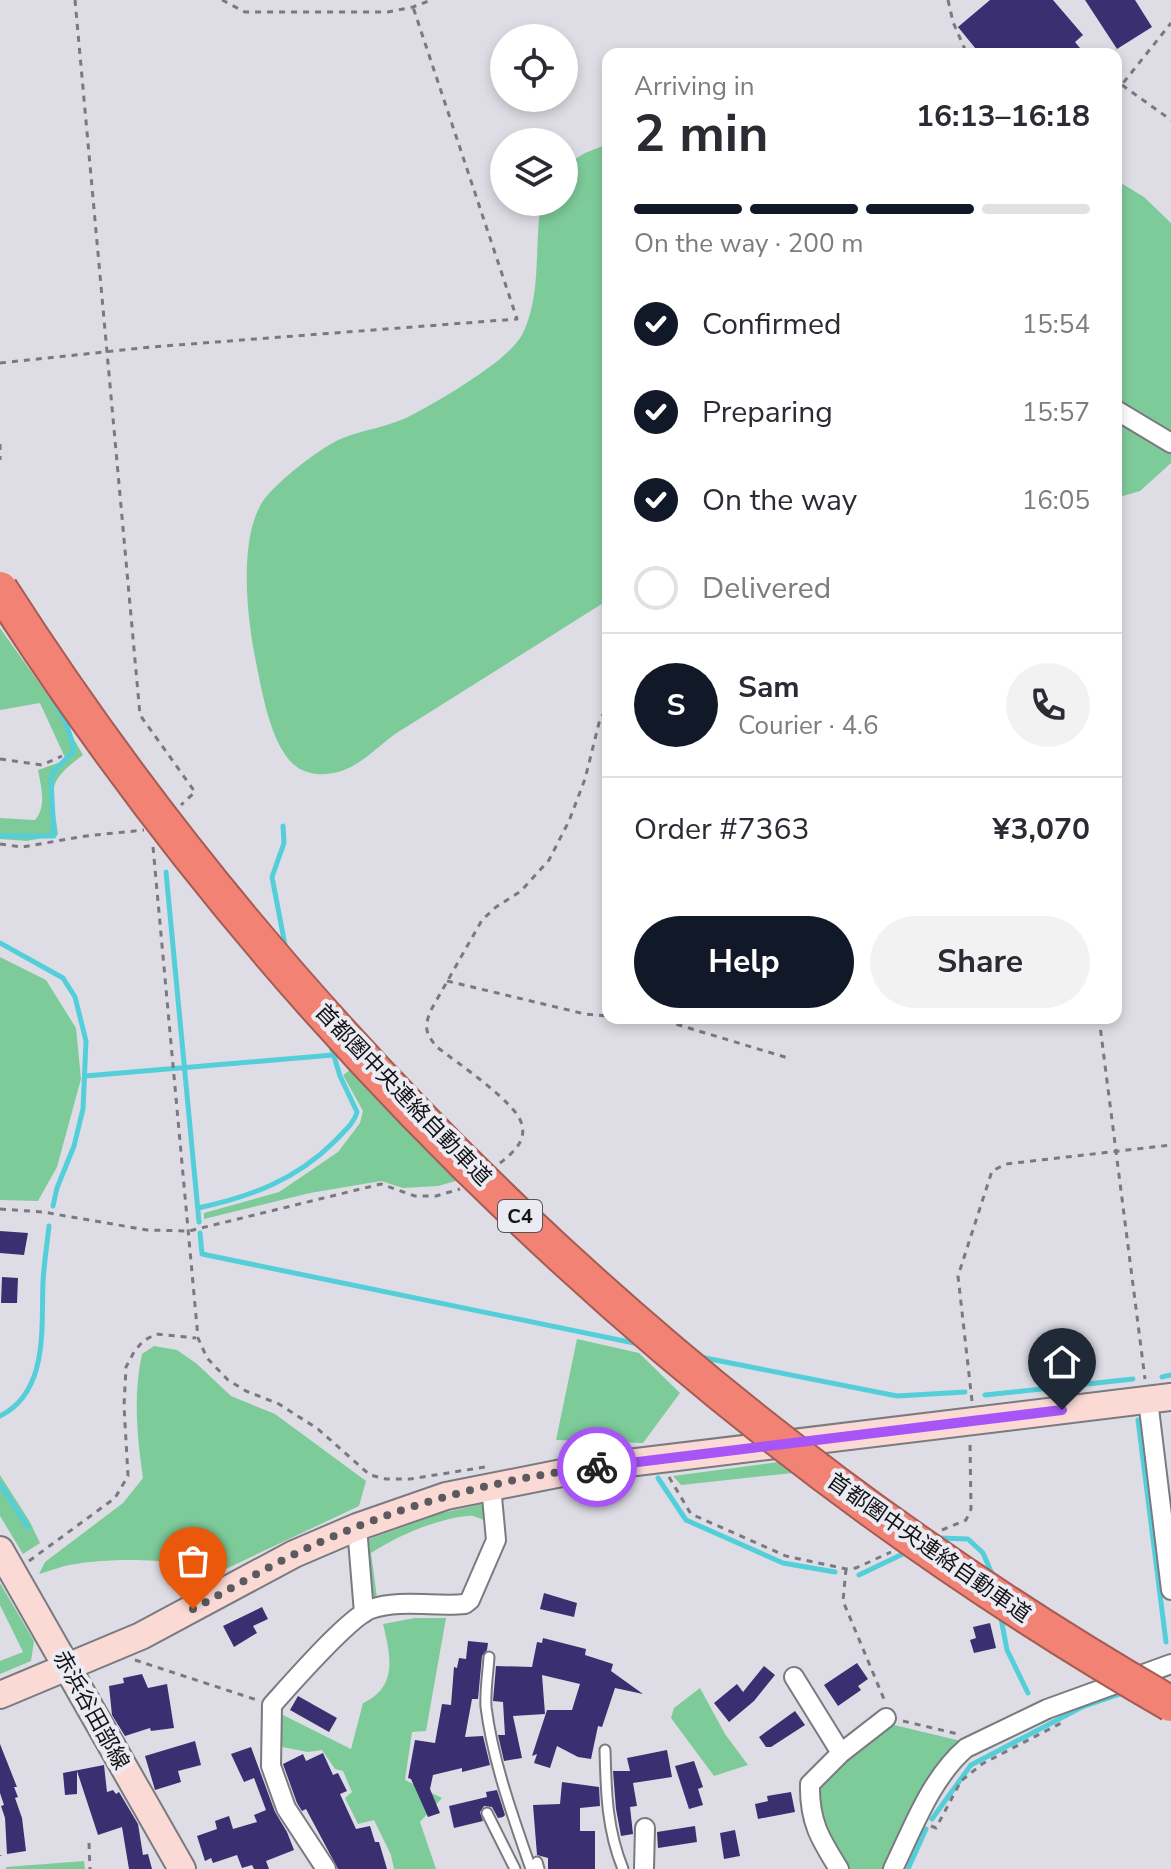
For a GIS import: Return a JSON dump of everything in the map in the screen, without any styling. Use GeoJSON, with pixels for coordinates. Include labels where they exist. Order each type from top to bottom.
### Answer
{"type":"FeatureCollection","features":[{"type":"Feature","properties":{"kind":"highway","name":"首都圏中央連絡自動車道"},"geometry":{"type":"LineString","coordinates":[[0,589],[93,727],[173,833],[272,953],[391,1089],[563,1257],[710,1386],[823,1474],[981,1587],[1083,1653],[1171,1704]]}},
{"type":"Feature","properties":{"kind":"street"},"geometry":{"type":"LineString","coordinates":[[1122,414],[1171,443]]}},
{"type":"Feature","properties":{"kind":"street"},"geometry":{"type":"LineString","coordinates":[[0,1695],[126,1643],[294,1554],[357,1527],[446,1496],[587,1468],[1160,1399],[1171,1590]]}},
{"type":"Feature","properties":{"kind":"street"},"geometry":{"type":"LineString","coordinates":[[326,1869],[286,1808],[271,1766],[272,1705],[321,1653],[373,1608],[465,1604],[470,1600],[496,1540],[491,1486]]}},
{"type":"Feature","properties":{"kind":"street"},"geometry":{"type":"LineString","coordinates":[[357,1527],[364,1613]]}},
{"type":"Feature","properties":{"kind":"street","name":"赤浜谷田部線"},"geometry":{"type":"LineString","coordinates":[[6,1560],[182,1869]]}},
{"type":"Feature","properties":{"kind":"street"},"geometry":{"type":"LineString","coordinates":[[893,1869],[938,1781],[956,1757],[983,1739],[1047,1709],[1171,1664]]}},
{"type":"Feature","properties":{"kind":"street"},"geometry":{"type":"LineString","coordinates":[[794,1677],[841,1753]]}},
{"type":"Feature","properties":{"kind":"street"},"geometry":{"type":"LineString","coordinates":[[839,1869],[814,1825],[809,1807],[810,1784],[841,1753],[886,1718]]}},
{"type":"Feature","properties":{"kind":"street"},"geometry":{"type":"LineString","coordinates":[[644,1869],[645,1828]]}},
{"type":"Feature","properties":{"kind":"lane"},"geometry":{"type":"LineString","coordinates":[[489,1657],[486,1704],[491,1736],[514,1821],[535,1867]]}},
{"type":"Feature","properties":{"kind":"lane"},"geometry":{"type":"LineString","coordinates":[[605,1750],[606,1804],[614,1846],[623,1869]]}},
{"type":"Feature","properties":{"kind":"lane"},"geometry":{"type":"LineString","coordinates":[[487,1813],[515,1869]]}},
{"type":"Feature","properties":{"kind":"path"},"geometry":{"type":"LineString","coordinates":[[75,0],[109,352]]}},
{"type":"Feature","properties":{"kind":"path"},"geometry":{"type":"LineString","coordinates":[[222,0],[245,12],[388,12],[431,0]]}},
{"type":"Feature","properties":{"kind":"path"},"geometry":{"type":"LineString","coordinates":[[948,0],[964,48]]}},
{"type":"Feature","properties":{"kind":"path"},"geometry":{"type":"LineString","coordinates":[[0,363],[517,319],[413,7]]}},
{"type":"Feature","properties":{"kind":"path"},"geometry":{"type":"LineString","coordinates":[[1171,23],[1122,85],[1171,120]]}},
{"type":"Feature","properties":{"kind":"path"},"geometry":{"type":"LineString","coordinates":[[0,444],[0,460]]}},
{"type":"Feature","properties":{"kind":"path"},"geometry":{"type":"LineString","coordinates":[[491,1170],[514,1153],[522,1138],[522,1122],[511,1106],[437,1047],[427,1035],[425,1025],[482,920],[521,891],[549,860],[569,821],[585,779],[602,717]]}},
{"type":"Feature","properties":{"kind":"path"},"geometry":{"type":"LineString","coordinates":[[0,759],[42,765],[62,756]]}},
{"type":"Feature","properties":{"kind":"path"},"geometry":{"type":"LineString","coordinates":[[0,844],[22,847],[86,836],[151,830]]}},
{"type":"Feature","properties":{"kind":"path"},"geometry":{"type":"LineString","coordinates":[[447,981],[602,1015]]}},
{"type":"Feature","properties":{"kind":"path"},"geometry":{"type":"LineString","coordinates":[[676,1024],[788,1058]]}},
{"type":"Feature","properties":{"kind":"path"},"geometry":{"type":"LineString","coordinates":[[1100,1024],[1115,1151],[1160,1399]]}},
{"type":"Feature","properties":{"kind":"path"},"geometry":{"type":"LineString","coordinates":[[940,1531],[966,1520],[971,1509],[972,1421],[958,1276],[992,1171],[1006,1164],[1171,1145]]}},
{"type":"Feature","properties":{"kind":"path"},"geometry":{"type":"LineString","coordinates":[[0,1209],[43,1212],[147,1230],[189,1231],[381,1184],[415,1196],[436,1196],[467,1187]]}},
{"type":"Feature","properties":{"kind":"path"},"geometry":{"type":"LineString","coordinates":[[189,1231],[198,1338],[207,1358],[228,1380],[279,1404],[318,1429],[370,1475],[410,1479],[485,1465],[491,1486]]}},
{"type":"Feature","properties":{"kind":"path"},"geometry":{"type":"LineString","coordinates":[[6,1560],[32,1559],[115,1498],[128,1476],[124,1395],[126,1367],[143,1341],[156,1334],[198,1338]]}},
{"type":"Feature","properties":{"kind":"path"},"geometry":{"type":"LineString","coordinates":[[659,1460],[691,1514],[786,1556],[846,1569],[856,1568],[901,1547]]}},
{"type":"Feature","properties":{"kind":"path"},"geometry":{"type":"LineString","coordinates":[[846,1569],[843,1601],[888,1709],[886,1718],[983,1739]]}},
{"type":"Feature","properties":{"kind":"path"},"geometry":{"type":"LineString","coordinates":[[126,1643],[132,1659],[272,1705]]}},
{"type":"Feature","properties":{"kind":"path"},"geometry":{"type":"LineString","coordinates":[[917,1820],[936,1828],[961,1781],[982,1764],[1070,1719]]}},
{"type":"Feature","properties":{"kind":"path"},"geometry":{"type":"LineString","coordinates":[[89,1843],[90,1869]]}},
{"type":"Feature","properties":{"kind":"green space"},"geometry":{"type":"Polygon","coordinates":[[[602,146],[602,604],[395,734],[352,766],[329,774],[302,770],[283,751],[270,722],[253,644],[247,557],[255,517],[263,501],[288,475],[324,448],[343,438],[416,413],[475,377],[511,349],[523,333],[533,302],[539,216],[578,216],[578,157],[602,146]]]}},
{"type":"Feature","properties":{"kind":"green space"},"geometry":{"type":"Polygon","coordinates":[[[1122,184],[1144,197],[1171,223],[1171,463],[1140,491],[1122,496],[1122,184]]]}},
{"type":"Feature","properties":{"kind":"green space"},"geometry":{"type":"Polygon","coordinates":[[[0,628],[52,701],[83,755],[56,781],[53,798],[58,835],[27,841],[0,839],[0,818],[35,820],[39,815],[42,796],[38,770],[66,760],[40,703],[0,710],[0,628]]]}},
{"type":"Feature","properties":{"kind":"green space"},"geometry":{"type":"Polygon","coordinates":[[[0,957],[46,980],[76,1028],[81,1079],[57,1167],[38,1201],[0,1200],[0,957]]]}},
{"type":"Feature","properties":{"kind":"green space"},"geometry":{"type":"Polygon","coordinates":[[[353,1068],[417,1138],[463,1179],[438,1186],[403,1188],[381,1181],[310,1193],[204,1219],[204,1213],[279,1192],[338,1152],[360,1123],[363,1111],[343,1075],[353,1068]]]}},
{"type":"Feature","properties":{"kind":"green space"},"geometry":{"type":"Polygon","coordinates":[[[577,1339],[639,1353],[680,1393],[643,1443],[556,1440],[577,1339]]]}},
{"type":"Feature","properties":{"kind":"green space"},"geometry":{"type":"Polygon","coordinates":[[[154,1346],[177,1350],[231,1396],[275,1414],[366,1481],[359,1506],[215,1574],[186,1564],[127,1560],[71,1565],[39,1574],[45,1562],[123,1503],[143,1478],[138,1431],[138,1385],[142,1354],[154,1346]]]}},
{"type":"Feature","properties":{"kind":"green space"},"geometry":{"type":"Polygon","coordinates":[[[779,1462],[793,1473],[681,1485],[673,1476],[779,1462]]]}},
{"type":"Feature","properties":{"kind":"green space"},"geometry":{"type":"Polygon","coordinates":[[[0,1475],[40,1543],[23,1554],[0,1516],[0,1475]]]}},
{"type":"Feature","properties":{"kind":"green space"},"geometry":{"type":"Polygon","coordinates":[[[487,1503],[486,1521],[470,1516],[443,1521],[393,1540],[371,1553],[377,1598],[374,1603],[366,1600],[364,1541],[442,1513],[487,1503]]]}},
{"type":"Feature","properties":{"kind":"green space"},"geometry":{"type":"Polygon","coordinates":[[[0,1583],[34,1641],[31,1661],[0,1674],[0,1661],[23,1652],[0,1605],[0,1583]]]}},
{"type":"Feature","properties":{"kind":"green space"},"geometry":{"type":"Polygon","coordinates":[[[415,1618],[446,1618],[426,1731],[412,1732],[405,1780],[442,1798],[420,1822],[436,1869],[394,1869],[391,1855],[374,1820],[358,1824],[345,1798],[352,1792],[343,1771],[335,1769],[322,1750],[308,1752],[277,1746],[279,1713],[351,1749],[363,1703],[382,1688],[387,1679],[389,1658],[383,1624],[415,1618]]]}},
{"type":"Feature","properties":{"kind":"green space"},"geometry":{"type":"Polygon","coordinates":[[[700,1688],[725,1734],[748,1765],[714,1776],[671,1718],[674,1708],[700,1688]]]}},
{"type":"Feature","properties":{"kind":"green space"},"geometry":{"type":"Polygon","coordinates":[[[894,1725],[961,1741],[949,1754],[885,1869],[849,1869],[830,1841],[822,1819],[817,1784],[894,1725]]]}},
{"type":"Feature","properties":{"kind":"green space"},"geometry":{"type":"Polygon","coordinates":[[[84,1861],[85,1869],[6,1869],[6,1867],[84,1861]]]}},
{"type":"Feature","properties":{"kind":"building"},"geometry":{"type":"Polygon","coordinates":[[[990,0],[1053,0],[1083,35],[1075,42],[1080,48],[975,48],[958,27],[990,0]]]}},
{"type":"Feature","properties":{"kind":"building"},"geometry":{"type":"Polygon","coordinates":[[[1085,0],[1135,0],[1152,27],[1116,48],[1085,0]]]}},
{"type":"Feature","properties":{"kind":"building"},"geometry":{"type":"Polygon","coordinates":[[[0,1231],[28,1233],[24,1255],[0,1253],[0,1231]]]}},
{"type":"Feature","properties":{"kind":"building"},"geometry":{"type":"Polygon","coordinates":[[[2,1277],[18,1278],[17,1303],[1,1303],[2,1277]]]}},
{"type":"Feature","properties":{"kind":"building"},"geometry":{"type":"Polygon","coordinates":[[[544,1593],[577,1603],[574,1617],[540,1609],[544,1593]]]}},
{"type":"Feature","properties":{"kind":"building"},"geometry":{"type":"Polygon","coordinates":[[[262,1607],[268,1619],[253,1626],[257,1633],[234,1647],[223,1626],[262,1607]]]}},
{"type":"Feature","properties":{"kind":"building"},"geometry":{"type":"Polygon","coordinates":[[[990,1623],[996,1648],[974,1653],[970,1640],[976,1638],[973,1627],[990,1623]]]}},
{"type":"Feature","properties":{"kind":"building"},"geometry":{"type":"Polygon","coordinates":[[[543,1638],[586,1649],[585,1655],[613,1664],[611,1671],[643,1694],[615,1688],[602,1727],[598,1726],[591,1759],[578,1757],[557,1746],[550,1768],[534,1763],[537,1754],[532,1756],[547,1710],[572,1710],[580,1684],[542,1675],[545,1714],[513,1716],[522,1758],[504,1761],[498,1735],[505,1735],[503,1702],[493,1701],[496,1666],[532,1667],[537,1642],[542,1643],[543,1638]]]}},
{"type":"Feature","properties":{"kind":"building"},"geometry":{"type":"Polygon","coordinates":[[[468,1641],[488,1643],[482,1656],[478,1699],[472,1699],[465,1737],[483,1736],[490,1765],[433,1775],[430,1789],[440,1813],[428,1817],[408,1778],[415,1740],[435,1743],[442,1704],[451,1705],[454,1667],[457,1668],[459,1658],[466,1659],[468,1641]]]}},
{"type":"Feature","properties":{"kind":"building"},"geometry":{"type":"Polygon","coordinates":[[[857,1663],[868,1679],[858,1686],[861,1690],[838,1706],[824,1685],[857,1663]]]}},
{"type":"Feature","properties":{"kind":"building"},"geometry":{"type":"Polygon","coordinates":[[[764,1666],[775,1675],[754,1701],[729,1722],[714,1703],[737,1684],[743,1692],[764,1666]]]}},
{"type":"Feature","properties":{"kind":"building"},"geometry":{"type":"Polygon","coordinates":[[[142,1674],[148,1688],[167,1684],[174,1728],[151,1731],[150,1728],[125,1736],[112,1715],[109,1686],[124,1683],[123,1678],[142,1674]]]}},
{"type":"Feature","properties":{"kind":"building"},"geometry":{"type":"Polygon","coordinates":[[[298,1696],[337,1718],[329,1732],[290,1710],[298,1696]]]}},
{"type":"Feature","properties":{"kind":"building"},"geometry":{"type":"Polygon","coordinates":[[[795,1711],[805,1725],[771,1747],[766,1747],[759,1737],[795,1711]]]}},
{"type":"Feature","properties":{"kind":"building"},"geometry":{"type":"Polygon","coordinates":[[[195,1741],[201,1765],[178,1771],[181,1782],[155,1790],[145,1756],[195,1741]]]}},
{"type":"Feature","properties":{"kind":"building"},"geometry":{"type":"Polygon","coordinates":[[[0,1744],[17,1787],[14,1787],[18,1797],[15,1798],[22,1818],[26,1851],[7,1854],[5,1818],[1,1806],[4,1805],[0,1793],[0,1744]]]}},
{"type":"Feature","properties":{"kind":"building"},"geometry":{"type":"Polygon","coordinates":[[[251,1747],[275,1812],[294,1850],[266,1861],[269,1869],[254,1869],[252,1865],[242,1868],[237,1855],[213,1863],[211,1858],[205,1861],[197,1836],[217,1829],[215,1821],[229,1816],[233,1829],[257,1822],[254,1815],[266,1810],[254,1778],[244,1782],[231,1754],[251,1747]]]}},
{"type":"Feature","properties":{"kind":"building"},"geometry":{"type":"Polygon","coordinates":[[[667,1750],[672,1777],[633,1783],[637,1806],[630,1807],[633,1834],[621,1836],[613,1771],[630,1771],[627,1758],[667,1750]]]}},
{"type":"Feature","properties":{"kind":"building"},"geometry":{"type":"Polygon","coordinates":[[[323,1753],[333,1775],[338,1773],[347,1791],[340,1794],[356,1829],[370,1826],[375,1842],[379,1842],[387,1869],[338,1869],[306,1809],[302,1811],[297,1803],[283,1764],[303,1754],[306,1761],[323,1753]]]}},
{"type":"Feature","properties":{"kind":"building"},"geometry":{"type":"Polygon","coordinates":[[[694,1761],[703,1787],[698,1789],[703,1805],[689,1809],[675,1766],[694,1761]]]}},
{"type":"Feature","properties":{"kind":"building"},"geometry":{"type":"Polygon","coordinates":[[[104,1765],[107,1792],[119,1792],[138,1824],[143,1855],[148,1854],[152,1869],[129,1869],[122,1827],[98,1835],[77,1771],[77,1794],[65,1795],[63,1773],[104,1765]]]}},
{"type":"Feature","properties":{"kind":"building"},"geometry":{"type":"Polygon","coordinates":[[[562,1782],[599,1787],[600,1806],[580,1808],[580,1831],[595,1831],[595,1869],[548,1869],[548,1858],[537,1855],[533,1805],[560,1804],[562,1782]]]}},
{"type":"Feature","properties":{"kind":"building"},"geometry":{"type":"Polygon","coordinates":[[[497,1790],[503,1817],[498,1818],[492,1807],[484,1806],[480,1812],[483,1821],[454,1828],[449,1806],[487,1797],[486,1792],[497,1790]]]}},
{"type":"Feature","properties":{"kind":"building"},"geometry":{"type":"Polygon","coordinates":[[[791,1792],[795,1812],[758,1819],[755,1804],[768,1801],[767,1796],[791,1792]]]}},
{"type":"Feature","properties":{"kind":"building"},"geometry":{"type":"Polygon","coordinates":[[[695,1826],[697,1842],[658,1848],[657,1832],[695,1826]]]}},
{"type":"Feature","properties":{"kind":"building"},"geometry":{"type":"Polygon","coordinates":[[[735,1830],[740,1856],[724,1859],[720,1833],[735,1830]]]}},
{"type":"Feature","properties":{"kind":"waterway"},"geometry":{"type":"LineString","coordinates":[[0,619],[55,702],[71,737],[73,752],[53,772],[54,836],[0,836]]}},
{"type":"Feature","properties":{"kind":"waterway"},"geometry":{"type":"LineString","coordinates":[[283,826],[284,843],[272,877],[285,945]]}},
{"type":"Feature","properties":{"kind":"waterway"},"geometry":{"type":"LineString","coordinates":[[166,872],[199,1222]]}},
{"type":"Feature","properties":{"kind":"waterway"},"geometry":{"type":"LineString","coordinates":[[0,943],[63,978],[75,997],[86,1041],[83,1109],[53,1206]]}},
{"type":"Feature","properties":{"kind":"waterway"},"geometry":{"type":"LineString","coordinates":[[198,1208],[254,1192],[288,1176],[320,1155],[351,1124],[357,1112],[340,1076],[330,1043]]}},
{"type":"Feature","properties":{"kind":"waterway"},"geometry":{"type":"LineString","coordinates":[[85,1076],[333,1055]]}},
{"type":"Feature","properties":{"kind":"waterway"},"geometry":{"type":"LineString","coordinates":[[0,1416],[16,1405],[35,1375],[41,1338],[43,1275],[49,1226]]}},
{"type":"Feature","properties":{"kind":"waterway"},"geometry":{"type":"LineString","coordinates":[[200,1233],[202,1254],[639,1344]]}},
{"type":"Feature","properties":{"kind":"waterway"},"geometry":{"type":"LineString","coordinates":[[700,1357],[897,1396],[965,1392]]}},
{"type":"Feature","properties":{"kind":"waterway"},"geometry":{"type":"LineString","coordinates":[[1162,1377],[1171,1375]]}},
{"type":"Feature","properties":{"kind":"waterway"},"geometry":{"type":"LineString","coordinates":[[985,1395],[1133,1379]]}},
{"type":"Feature","properties":{"kind":"waterway"},"geometry":{"type":"LineString","coordinates":[[1138,1420],[1166,1642]]}},
{"type":"Feature","properties":{"kind":"waterway"},"geometry":{"type":"LineString","coordinates":[[658,1478],[686,1520],[783,1563],[835,1572]]}},
{"type":"Feature","properties":{"kind":"waterway"},"geometry":{"type":"LineString","coordinates":[[0,1484],[28,1527]]}},
{"type":"Feature","properties":{"kind":"waterway"},"geometry":{"type":"LineString","coordinates":[[939,1538],[968,1539],[983,1553],[993,1576]]}},
{"type":"Feature","properties":{"kind":"waterway"},"geometry":{"type":"LineString","coordinates":[[859,1575],[909,1551]]}},
{"type":"Feature","properties":{"kind":"waterway"},"geometry":{"type":"LineString","coordinates":[[1000,1613],[1007,1650],[1028,1693]]}},
{"type":"Feature","properties":{"kind":"waterway"},"geometry":{"type":"LineString","coordinates":[[932,1819],[971,1765],[1082,1707],[1126,1692]]}},
{"type":"Feature","properties":{"kind":"waterway"},"geometry":{"type":"LineString","coordinates":[[908,1869],[926,1829]]}},
{"type":"Feature","properties":{"kind":"way so far"},"geometry":{"type":"LineString","coordinates":[[193,1609],[294,1554],[409,1508],[463,1492],[597,1467]]}},
{"type":"Feature","properties":{"kind":"route"},"geometry":{"type":"LineString","coordinates":[[597,1467],[1062,1410]]}}]}
